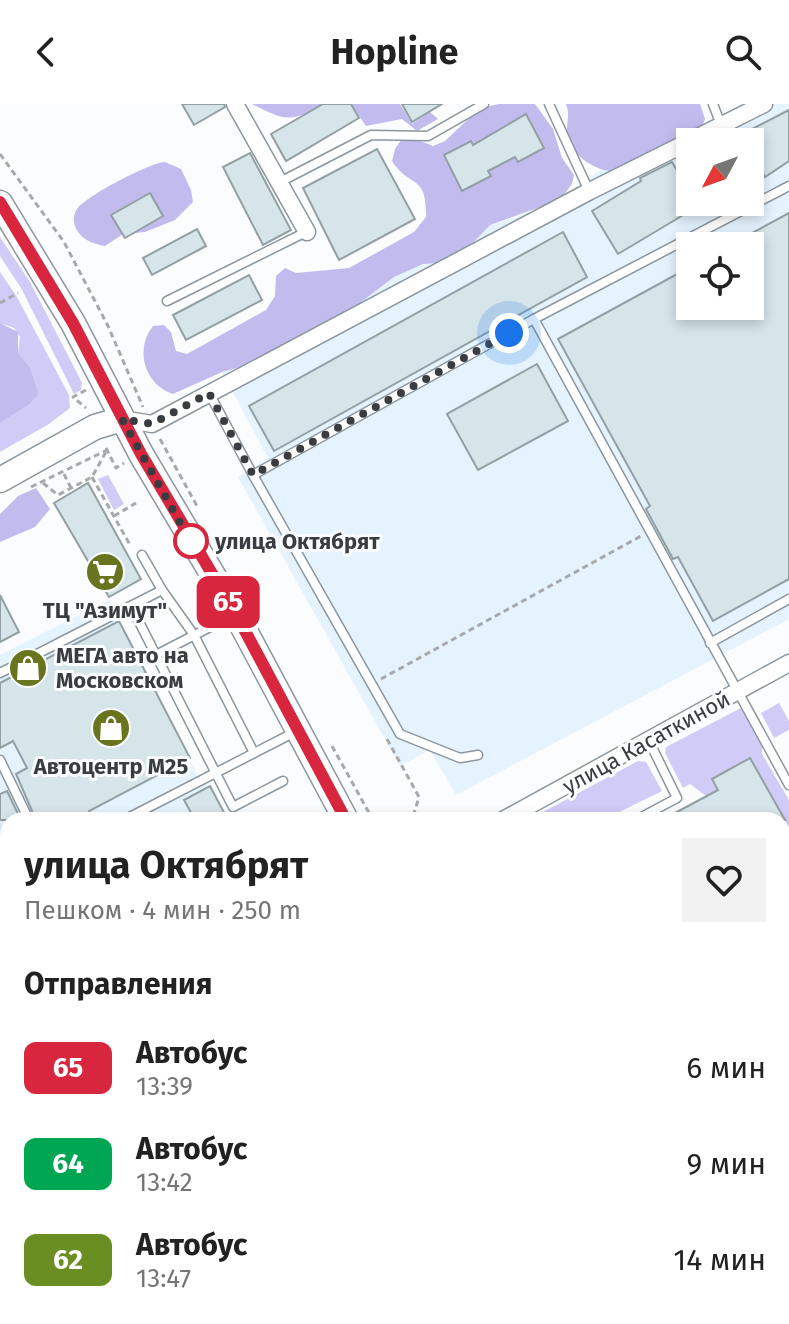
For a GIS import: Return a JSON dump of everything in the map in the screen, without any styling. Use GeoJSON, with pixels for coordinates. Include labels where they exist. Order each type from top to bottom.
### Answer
{"type":"FeatureCollection","features":[{"type":"Feature","properties":{"kind":"main road"},"geometry":{"type":"LineString","coordinates":[[0,203],[133,414],[192,544],[236,614],[342,812]]}},
{"type":"Feature","properties":{"kind":"main road"},"geometry":{"type":"LineString","coordinates":[[0,480],[95,427],[133,414]]}},
{"type":"Feature","properties":{"kind":"street"},"geometry":{"type":"LineString","coordinates":[[235,104],[307,232]]}},
{"type":"Feature","properties":{"kind":"street"},"geometry":{"type":"LineString","coordinates":[[133,414],[152,424],[590,191],[764,104]]}},
{"type":"Feature","properties":{"kind":"street","name":"улица Касаткиной"},"geometry":{"type":"LineString","coordinates":[[520,812],[789,663]]}},
{"type":"Feature","properties":{"kind":"lane"},"geometry":{"type":"LineString","coordinates":[[279,182],[371,135],[428,136],[484,104]]}},
{"type":"Feature","properties":{"kind":"lane"},"geometry":{"type":"LineString","coordinates":[[549,104],[590,191]]}},
{"type":"Feature","properties":{"kind":"lane"},"geometry":{"type":"LineString","coordinates":[[713,104],[722,126]]}},
{"type":"Feature","properties":{"kind":"lane"},"geometry":{"type":"LineString","coordinates":[[253,475],[534,319],[789,186]]}},
{"type":"Feature","properties":{"kind":"lane"},"geometry":{"type":"LineString","coordinates":[[167,301],[307,232]]}},
{"type":"Feature","properties":{"kind":"lane"},"geometry":{"type":"LineString","coordinates":[[534,319],[789,785]]}},
{"type":"Feature","properties":{"kind":"lane"},"geometry":{"type":"LineString","coordinates":[[209,393],[400,734],[460,758],[478,755]]}},
{"type":"Feature","properties":{"kind":"lane"},"geometry":{"type":"LineString","coordinates":[[142,555],[194,635],[254,753]]}},
{"type":"Feature","properties":{"kind":"lane"},"geometry":{"type":"LineString","coordinates":[[0,673],[162,590]]}},
{"type":"Feature","properties":{"kind":"lane"},"geometry":{"type":"LineString","coordinates":[[710,643],[789,599]]}},
{"type":"Feature","properties":{"kind":"lane"},"geometry":{"type":"LineString","coordinates":[[131,606],[233,807],[283,781]]}},
{"type":"Feature","properties":{"kind":"lane"},"geometry":{"type":"LineString","coordinates":[[156,655],[236,614]]}},
{"type":"Feature","properties":{"kind":"lane"},"geometry":{"type":"LineString","coordinates":[[140,812],[298,731]]}},
{"type":"Feature","properties":{"kind":"lane"},"geometry":{"type":"LineString","coordinates":[[649,741],[677,798],[651,812]]}},
{"type":"Feature","properties":{"kind":"lane"},"geometry":{"type":"LineString","coordinates":[[0,760],[25,812]]}},
{"type":"Feature","properties":{"kind":"path"},"geometry":{"type":"LineString","coordinates":[[0,154],[64,242],[108,326],[133,414]]}},
{"type":"Feature","properties":{"kind":"path"},"geometry":{"type":"LineString","coordinates":[[0,303],[18,293]]}},
{"type":"Feature","properties":{"kind":"path"},"geometry":{"type":"LineString","coordinates":[[86,390],[73,397],[86,408]]}},
{"type":"Feature","properties":{"kind":"path"},"geometry":{"type":"LineString","coordinates":[[106,449],[116,468],[127,461]]}},
{"type":"Feature","properties":{"kind":"path"},"geometry":{"type":"LineString","coordinates":[[37,485],[106,449]]}},
{"type":"Feature","properties":{"kind":"path"},"geometry":{"type":"LineString","coordinates":[[43,482],[58,495],[92,477],[106,449]]}},
{"type":"Feature","properties":{"kind":"path"},"geometry":{"type":"LineString","coordinates":[[63,472],[71,488]]}},
{"type":"Feature","properties":{"kind":"path"},"geometry":{"type":"LineString","coordinates":[[92,477],[130,545]]}},
{"type":"Feature","properties":{"kind":"path"},"geometry":{"type":"LineString","coordinates":[[114,516],[136,503]]}},
{"type":"Feature","properties":{"kind":"path"},"geometry":{"type":"LineString","coordinates":[[372,684],[650,531]]}},
{"type":"Feature","properties":{"kind":"path"},"geometry":{"type":"LineString","coordinates":[[382,730],[419,797],[414,812]]}},
{"type":"Feature","properties":{"kind":"shaded area"},"geometry":{"type":"Polygon","coordinates":[[[252,104],[323,104],[288,118],[252,104]]]}},
{"type":"Feature","properties":{"kind":"shaded area"},"geometry":{"type":"Polygon","coordinates":[[[351,104],[400,104],[412,124],[430,112],[438,119],[417,131],[402,119],[366,126],[351,104]]]}},
{"type":"Feature","properties":{"kind":"shaded area"},"geometry":{"type":"Polygon","coordinates":[[[499,104],[535,104],[553,129],[562,158],[574,175],[572,184],[560,200],[490,225],[469,247],[394,277],[348,312],[244,366],[222,372],[173,394],[155,383],[145,366],[144,356],[147,335],[153,326],[164,325],[171,332],[176,351],[187,354],[266,310],[275,296],[276,276],[285,268],[296,273],[349,268],[414,232],[426,217],[424,194],[392,161],[395,149],[402,139],[418,140],[433,146],[445,141],[480,108],[499,104]]]}},
{"type":"Feature","properties":{"kind":"shaded area"},"geometry":{"type":"Polygon","coordinates":[[[566,104],[700,104],[705,119],[701,128],[676,128],[676,139],[614,172],[590,164],[572,147],[567,130],[566,104]]]}},
{"type":"Feature","properties":{"kind":"shaded area"},"geometry":{"type":"Polygon","coordinates":[[[754,104],[789,104],[789,619],[456,795],[430,750],[400,766],[238,477],[268,458],[222,372],[244,366],[348,312],[394,277],[469,247],[490,225],[547,207],[602,169],[608,171],[676,140],[676,216],[764,216],[764,128],[702,128],[754,104]]]}},
{"type":"Feature","properties":{"kind":"shaded area"},"geometry":{"type":"Polygon","coordinates":[[[165,162],[181,169],[191,190],[193,202],[175,220],[145,232],[123,234],[105,246],[80,235],[74,218],[83,203],[132,174],[165,162]]]}},
{"type":"Feature","properties":{"kind":"shaded area"},"geometry":{"type":"Polygon","coordinates":[[[0,237],[30,282],[82,383],[81,390],[74,394],[21,288],[0,256],[0,237]]]}},
{"type":"Feature","properties":{"kind":"shaded area"},"geometry":{"type":"Polygon","coordinates":[[[0,272],[17,297],[69,395],[70,408],[0,452],[0,423],[29,405],[39,394],[30,367],[18,353],[20,337],[14,328],[0,323],[0,272]]]}},
{"type":"Feature","properties":{"kind":"shaded area"},"geometry":{"type":"Polygon","coordinates":[[[0,323],[18,332],[18,353],[30,367],[39,394],[29,405],[0,423],[0,323]]]}},
{"type":"Feature","properties":{"kind":"shaded area"},"geometry":{"type":"Polygon","coordinates":[[[108,475],[124,504],[114,510],[98,479],[108,475]]]}},
{"type":"Feature","properties":{"kind":"shaded area"},"geometry":{"type":"Polygon","coordinates":[[[36,488],[50,509],[35,527],[0,542],[0,514],[18,496],[36,488]]]}},
{"type":"Feature","properties":{"kind":"shaded area"},"geometry":{"type":"Polygon","coordinates":[[[109,600],[197,775],[202,776],[210,786],[224,812],[0,812],[0,655],[109,600]]]}},
{"type":"Feature","properties":{"kind":"shaded area"},"geometry":{"type":"Polygon","coordinates":[[[779,703],[789,721],[789,730],[774,738],[761,713],[779,703]]]}},
{"type":"Feature","properties":{"kind":"shaded area"},"geometry":{"type":"Polygon","coordinates":[[[741,708],[756,730],[762,754],[789,800],[789,812],[781,812],[750,758],[713,780],[718,790],[706,796],[690,784],[683,788],[665,753],[666,747],[741,708]]]}},
{"type":"Feature","properties":{"kind":"shaded area"},"geometry":{"type":"Polygon","coordinates":[[[638,761],[646,762],[662,791],[619,812],[543,812],[638,761]]]}},
{"type":"Feature","properties":{"kind":"building"},"geometry":{"type":"Polygon","coordinates":[[[182,104],[224,104],[225,107],[194,125],[182,104]]]}},
{"type":"Feature","properties":{"kind":"building"},"geometry":{"type":"Polygon","coordinates":[[[323,104],[351,104],[359,118],[286,161],[271,134],[323,104]]]}},
{"type":"Feature","properties":{"kind":"building"},"geometry":{"type":"Polygon","coordinates":[[[402,104],[442,104],[412,122],[402,104]]]}},
{"type":"Feature","properties":{"kind":"building"},"geometry":{"type":"Polygon","coordinates":[[[789,110],[789,161],[765,177],[764,128],[754,128],[789,110]]]}},
{"type":"Feature","properties":{"kind":"building"},"geometry":{"type":"Polygon","coordinates":[[[526,114],[544,148],[518,162],[515,157],[488,171],[491,176],[462,191],[444,155],[471,141],[473,145],[526,114]]]}},
{"type":"Feature","properties":{"kind":"building"},"geometry":{"type":"Polygon","coordinates":[[[377,149],[415,219],[339,260],[303,188],[377,149]]]}},
{"type":"Feature","properties":{"kind":"building"},"geometry":{"type":"Polygon","coordinates":[[[250,153],[291,230],[263,245],[223,167],[250,153]]]}},
{"type":"Feature","properties":{"kind":"building"},"geometry":{"type":"Polygon","coordinates":[[[672,162],[676,169],[676,216],[682,216],[618,254],[592,211],[641,181],[640,178],[672,162]]]}},
{"type":"Feature","properties":{"kind":"building"},"geometry":{"type":"Polygon","coordinates":[[[150,193],[163,216],[125,238],[111,215],[150,193]]]}},
{"type":"Feature","properties":{"kind":"building"},"geometry":{"type":"Polygon","coordinates":[[[789,213],[789,579],[713,621],[678,557],[673,559],[646,509],[650,506],[558,339],[676,275],[676,320],[764,320],[764,232],[754,232],[789,213]]]}},
{"type":"Feature","properties":{"kind":"building"},"geometry":{"type":"Polygon","coordinates":[[[197,229],[206,246],[152,275],[143,258],[197,229]]]}},
{"type":"Feature","properties":{"kind":"building"},"geometry":{"type":"Polygon","coordinates":[[[563,232],[587,277],[274,451],[249,406],[563,232]]]}},
{"type":"Feature","properties":{"kind":"building"},"geometry":{"type":"Polygon","coordinates":[[[249,275],[262,300],[186,340],[173,315],[249,275]]]}},
{"type":"Feature","properties":{"kind":"building"},"geometry":{"type":"Polygon","coordinates":[[[537,364],[568,421],[478,470],[447,414],[537,364]]]}},
{"type":"Feature","properties":{"kind":"building"},"geometry":{"type":"Polygon","coordinates":[[[88,483],[141,579],[109,597],[54,503],[88,483]]]}},
{"type":"Feature","properties":{"kind":"building"},"geometry":{"type":"Polygon","coordinates":[[[0,595],[19,632],[0,642],[0,595]]]}},
{"type":"Feature","properties":{"kind":"building"},"geometry":{"type":"Polygon","coordinates":[[[119,621],[190,758],[90,812],[33,812],[16,774],[27,768],[13,741],[0,748],[0,683],[119,621]]]}},
{"type":"Feature","properties":{"kind":"building"},"geometry":{"type":"Polygon","coordinates":[[[750,758],[780,812],[677,812],[718,790],[712,779],[750,758]]]}},
{"type":"Feature","properties":{"kind":"building"},"geometry":{"type":"Polygon","coordinates":[[[210,786],[224,812],[191,812],[184,800],[210,786]]]}},
{"type":"Feature","properties":{"kind":"building"},"geometry":{"type":"Polygon","coordinates":[[[7,791],[17,812],[0,812],[0,794],[7,791]]]}},
{"type":"Feature","properties":{"kind":"bus line","name":"65"},"geometry":{"type":"LineString","coordinates":[[0,202],[73,323],[141,454],[236,614],[342,812]]}},
{"type":"Feature","properties":{"kind":"place","name":"улица Октябрят"},"geometry":{"type":"Point","coordinates":[191,541]}},
{"type":"Feature","properties":{"kind":"place","name":"ТЦ \"Азимут\""},"geometry":{"type":"Point","coordinates":[105,572]}},
{"type":"Feature","properties":{"kind":"place","name":"МЕГА авто на Московском"},"geometry":{"type":"Point","coordinates":[28,668]}},
{"type":"Feature","properties":{"kind":"place","name":"Автоцентр М25"},"geometry":{"type":"Point","coordinates":[111,728]}},
{"type":"Feature","properties":{"kind":"route"},"geometry":{"type":"LineString","coordinates":[[191,541],[192,544],[122,419],[152,424],[209,393],[253,475],[509,333]]}}]}
